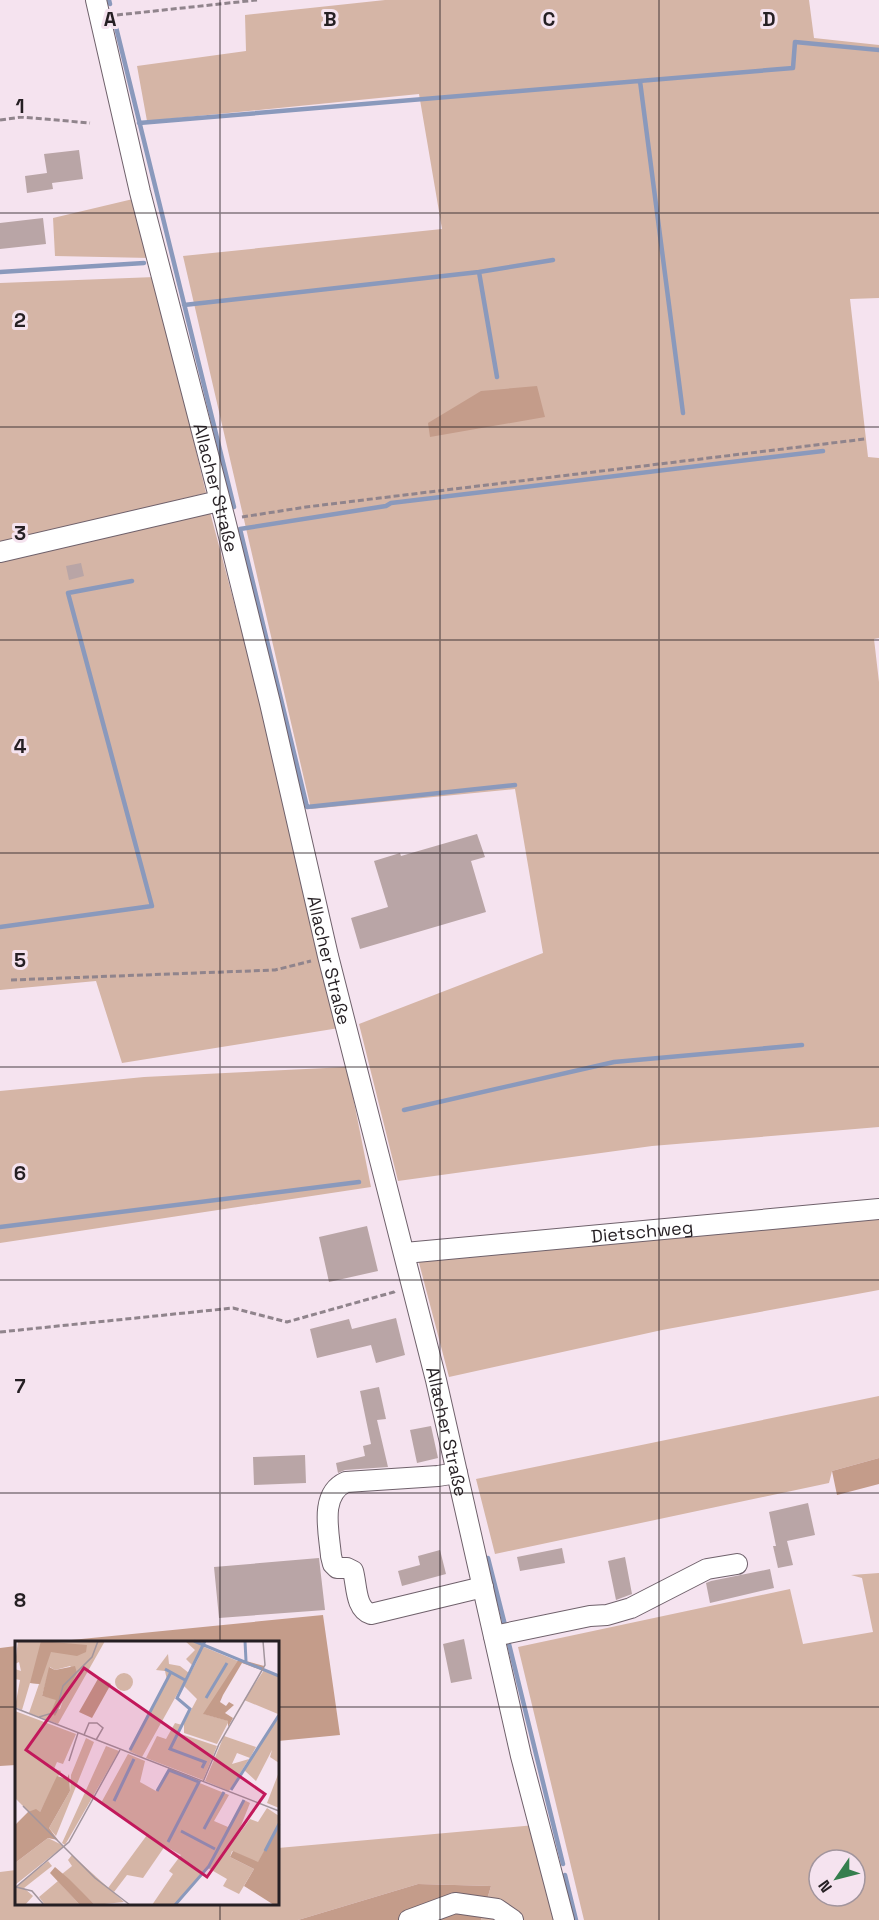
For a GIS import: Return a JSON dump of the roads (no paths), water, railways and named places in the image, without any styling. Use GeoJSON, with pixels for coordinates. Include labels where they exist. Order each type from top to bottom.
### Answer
{"type":"FeatureCollection","features":[{"type":"Feature","properties":{"kind":"street","name":"Allacher Straße"},"geometry":{"type":"LineString","coordinates":[[98,8],[140,192],[272,714],[328,956],[407,1262],[458,1473],[521,1756],[564,1920]]}},
{"type":"Feature","properties":{"kind":"street"},"geometry":{"type":"LineString","coordinates":[[0,552],[222,511]]}},
{"type":"Feature","properties":{"kind":"street","name":"Dietschweg"},"geometry":{"type":"LineString","coordinates":[[407,1262],[879,1209]]}},
{"type":"Feature","properties":{"kind":"street"},"geometry":{"type":"LineString","coordinates":[[458,1473],[346,1482],[340,1485],[333,1491],[329,1500],[331,1556],[337,1568],[347,1568],[353,1571],[360,1603],[365,1612],[371,1614],[483,1587]]}},
{"type":"Feature","properties":{"kind":"street"},"geometry":{"type":"LineString","coordinates":[[494,1636],[590,1616],[607,1615],[631,1608],[707,1569],[737,1564]]}},
{"type":"Feature","properties":{"kind":"street"},"geometry":{"type":"LineString","coordinates":[[409,1920],[455,1903],[497,1909],[513,1920]]}},
{"type":"Feature","properties":{"kind":"waterway"},"geometry":{"type":"LineString","coordinates":[[109,0],[110,4]]}},
{"type":"Feature","properties":{"kind":"waterway"},"geometry":{"type":"LineString","coordinates":[[116,27],[234,507]]}},
{"type":"Feature","properties":{"kind":"waterway"},"geometry":{"type":"LineString","coordinates":[[139,123],[793,68],[795,42],[879,50]]}},
{"type":"Feature","properties":{"kind":"waterway"},"geometry":{"type":"LineString","coordinates":[[640,81],[683,413]]}},
{"type":"Feature","properties":{"kind":"waterway"},"geometry":{"type":"LineString","coordinates":[[184,305],[479,272],[553,260]]}},
{"type":"Feature","properties":{"kind":"waterway"},"geometry":{"type":"LineString","coordinates":[[0,272],[144,263]]}},
{"type":"Feature","properties":{"kind":"waterway"},"geometry":{"type":"LineString","coordinates":[[479,272],[497,377]]}},
{"type":"Feature","properties":{"kind":"waterway"},"geometry":{"type":"LineString","coordinates":[[515,785],[307,807],[240,529],[386,506],[391,503],[823,451]]}},
{"type":"Feature","properties":{"kind":"waterway"},"geometry":{"type":"LineString","coordinates":[[0,927],[152,906],[68,593],[132,581]]}},
{"type":"Feature","properties":{"kind":"waterway"},"geometry":{"type":"LineString","coordinates":[[404,1110],[614,1062],[802,1045]]}},
{"type":"Feature","properties":{"kind":"waterway"},"geometry":{"type":"LineString","coordinates":[[0,1227],[359,1182]]}},
{"type":"Feature","properties":{"kind":"waterway"},"geometry":{"type":"LineString","coordinates":[[488,1558],[505,1625]]}},
{"type":"Feature","properties":{"kind":"waterway"},"geometry":{"type":"LineString","coordinates":[[509,1644],[563,1864]]}},
{"type":"Feature","properties":{"kind":"waterway"},"geometry":{"type":"LineString","coordinates":[[565,1875],[576,1920]]}}]}
